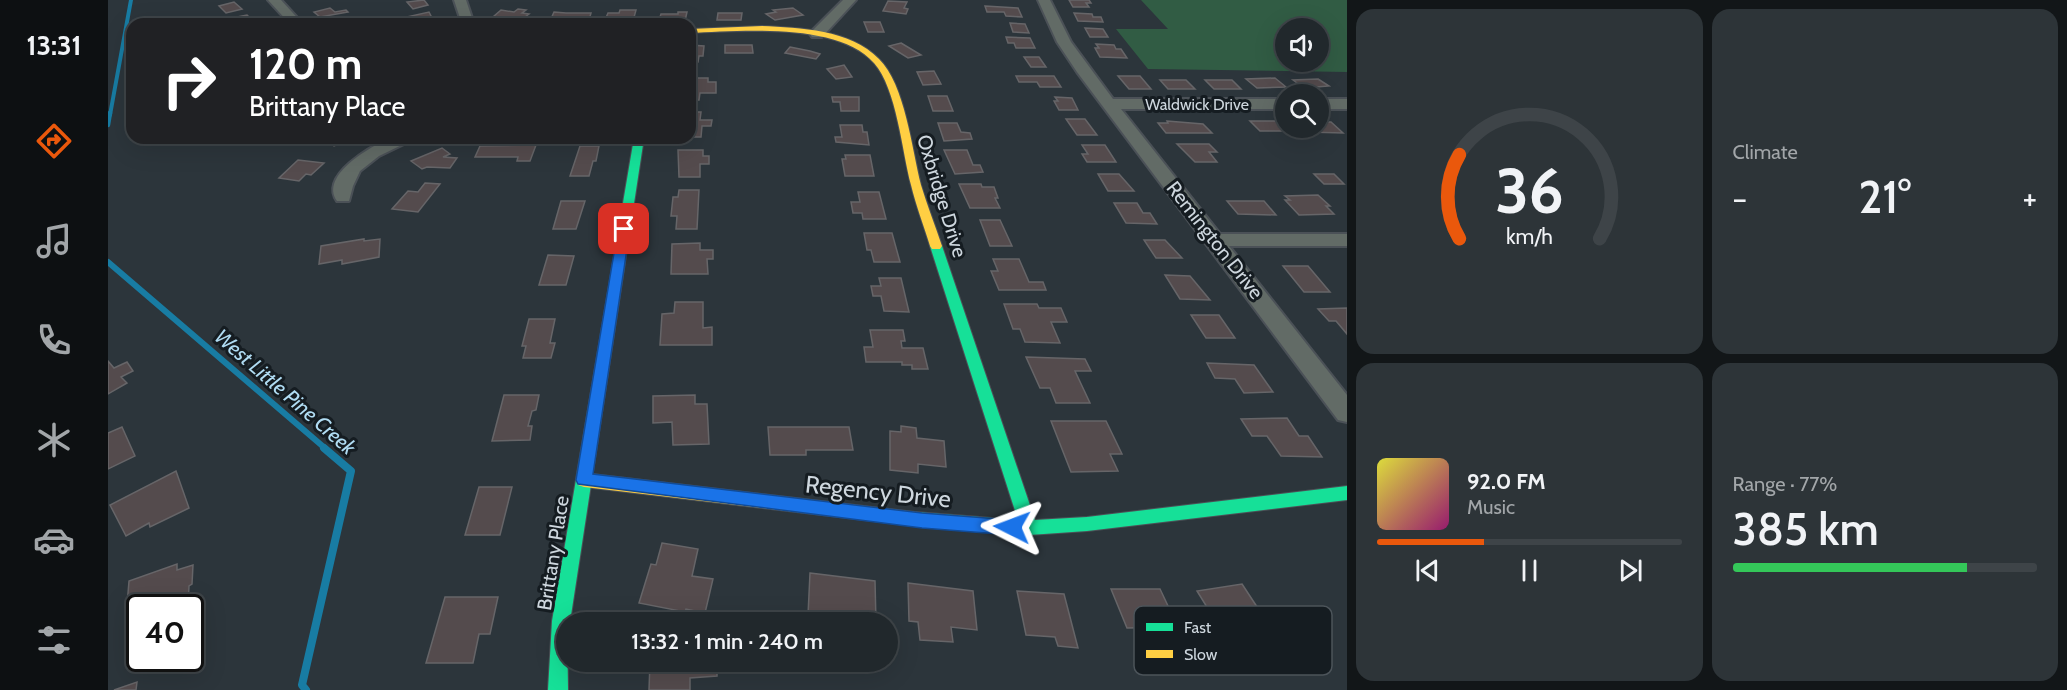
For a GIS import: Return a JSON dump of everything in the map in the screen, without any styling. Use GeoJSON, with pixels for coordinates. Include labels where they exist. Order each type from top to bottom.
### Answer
{"type":"FeatureCollection","features":[{"type":"Feature","properties":{"kind":"street"},"geometry":{"type":"LineString","coordinates":[[274,0],[291,18]]}},
{"type":"Feature","properties":{"kind":"street"},"geometry":{"type":"LineString","coordinates":[[460,0],[466,18]]}},
{"type":"Feature","properties":{"kind":"street"},"geometry":{"type":"LineString","coordinates":[[817,34],[850,0]]}},
{"type":"Feature","properties":{"kind":"street","name":"Remington Drive"},"geometry":{"type":"LineString","coordinates":[[1044,0],[1064,42],[1082,69],[1347,412]]}},
{"type":"Feature","properties":{"kind":"street","name":"Oxbridge Drive"},"geometry":{"type":"LineString","coordinates":[[696,30],[777,30],[817,34],[843,40],[861,48],[875,57],[887,73],[917,188],[1029,528]]}},
{"type":"Feature","properties":{"kind":"street","name":"Waldwick Drive"},"geometry":{"type":"LineString","coordinates":[[1109,104],[1275,104]]}},
{"type":"Feature","properties":{"kind":"street"},"geometry":{"type":"LineString","coordinates":[[1329,104],[1347,104]]}},
{"type":"Feature","properties":{"kind":"street"},"geometry":{"type":"LineString","coordinates":[[343,197],[342,185],[345,178],[358,164],[390,144]]}},
{"type":"Feature","properties":{"kind":"street","name":"Brittany Place"},"geometry":{"type":"LineString","coordinates":[[558,690],[561,621],[638,144]]}},
{"type":"Feature","properties":{"kind":"street"},"geometry":{"type":"LineString","coordinates":[[1215,240],[1347,240]]}},
{"type":"Feature","properties":{"kind":"street","name":"Regency Drive"},"geometry":{"type":"LineString","coordinates":[[584,480],[922,520],[1029,528],[1087,524],[1347,493]]}},
{"type":"Feature","properties":{"kind":"green space"},"geometry":{"type":"Polygon","coordinates":[[[1141,0],[1347,0],[1347,72],[1329,72],[1329,18],[1275,18],[1275,71],[1148,69],[1116,29],[1168,29],[1141,0]]]}},
{"type":"Feature","properties":{"kind":"building"},"geometry":{"type":"Polygon","coordinates":[[[424,0],[428,5],[413,9],[407,2],[424,0]]]}},
{"type":"Feature","properties":{"kind":"building"},"geometry":{"type":"Polygon","coordinates":[[[1069,0],[1089,0],[1091,3],[1086,3],[1089,7],[1073,7],[1069,0]]]}},
{"type":"Feature","properties":{"kind":"building"},"geometry":{"type":"Polygon","coordinates":[[[888,1],[907,2],[904,8],[908,9],[906,14],[883,11],[888,1]]]}},
{"type":"Feature","properties":{"kind":"building"},"geometry":{"type":"Polygon","coordinates":[[[234,2],[242,9],[226,13],[219,6],[234,2]]]}},
{"type":"Feature","properties":{"kind":"building"},"geometry":{"type":"Polygon","coordinates":[[[985,6],[1018,8],[1022,17],[1006,16],[1004,12],[987,12],[985,6]]]}},
{"type":"Feature","properties":{"kind":"building"},"geometry":{"type":"Polygon","coordinates":[[[330,8],[335,12],[346,10],[348,12],[320,17],[314,12],[330,8]]]}},
{"type":"Feature","properties":{"kind":"building"},"geometry":{"type":"Polygon","coordinates":[[[793,8],[803,15],[775,20],[766,14],[776,12],[773,10],[793,8]]]}},
{"type":"Feature","properties":{"kind":"building"},"geometry":{"type":"Polygon","coordinates":[[[518,9],[526,10],[522,13],[529,14],[524,18],[493,17],[501,10],[514,12],[518,9]]]}},
{"type":"Feature","properties":{"kind":"building"},"geometry":{"type":"Polygon","coordinates":[[[620,10],[636,10],[634,18],[606,18],[608,13],[619,13],[620,10]]]}},
{"type":"Feature","properties":{"kind":"building"},"geometry":{"type":"Polygon","coordinates":[[[429,12],[432,18],[402,18],[429,12]]]}},
{"type":"Feature","properties":{"kind":"building"},"geometry":{"type":"Polygon","coordinates":[[[554,12],[591,13],[590,18],[551,18],[554,12]]]}},
{"type":"Feature","properties":{"kind":"building"},"geometry":{"type":"Polygon","coordinates":[[[678,12],[687,12],[686,18],[660,18],[661,14],[678,14],[678,12]]]}},
{"type":"Feature","properties":{"kind":"building"},"geometry":{"type":"Polygon","coordinates":[[[718,13],[742,13],[741,20],[717,20],[718,13]]]}},
{"type":"Feature","properties":{"kind":"building"},"geometry":{"type":"Polygon","coordinates":[[[1074,13],[1092,14],[1093,17],[1101,17],[1103,22],[1078,21],[1074,13]]]}},
{"type":"Feature","properties":{"kind":"building"},"geometry":{"type":"Polygon","coordinates":[[[247,15],[250,18],[232,18],[247,15]]]}},
{"type":"Feature","properties":{"kind":"building"},"geometry":{"type":"Polygon","coordinates":[[[864,22],[880,22],[884,32],[868,32],[864,22]]]}},
{"type":"Feature","properties":{"kind":"building"},"geometry":{"type":"Polygon","coordinates":[[[1010,23],[1025,24],[1029,33],[1013,32],[1010,23]]]}},
{"type":"Feature","properties":{"kind":"building"},"geometry":{"type":"Polygon","coordinates":[[[1085,28],[1103,29],[1108,37],[1090,37],[1085,28]]]}},
{"type":"Feature","properties":{"kind":"building"},"geometry":{"type":"Polygon","coordinates":[[[1006,37],[1030,38],[1035,48],[1016,48],[1014,43],[1008,43],[1006,37]]]}},
{"type":"Feature","properties":{"kind":"building"},"geometry":{"type":"Polygon","coordinates":[[[901,43],[921,55],[908,58],[889,46],[901,43]]]}},
{"type":"Feature","properties":{"kind":"building"},"geometry":{"type":"Polygon","coordinates":[[[1096,44],[1114,45],[1116,49],[1121,49],[1127,58],[1100,57],[1095,48],[1099,48],[1096,44]]]}},
{"type":"Feature","properties":{"kind":"building"},"geometry":{"type":"Polygon","coordinates":[[[696,45],[704,46],[703,56],[699,56],[696,62],[696,45]]]}},
{"type":"Feature","properties":{"kind":"building"},"geometry":{"type":"Polygon","coordinates":[[[725,45],[752,45],[753,53],[725,53],[725,45]]]}},
{"type":"Feature","properties":{"kind":"building"},"geometry":{"type":"Polygon","coordinates":[[[790,47],[820,54],[816,59],[785,53],[790,47]]]}},
{"type":"Feature","properties":{"kind":"building"},"geometry":{"type":"Polygon","coordinates":[[[1024,57],[1039,57],[1046,67],[1031,67],[1024,57]]]}},
{"type":"Feature","properties":{"kind":"building"},"geometry":{"type":"Polygon","coordinates":[[[844,65],[852,77],[836,79],[827,69],[844,65]]]}},
{"type":"Feature","properties":{"kind":"building"},"geometry":{"type":"Polygon","coordinates":[[[934,71],[941,84],[923,85],[917,72],[934,71]]]}},
{"type":"Feature","properties":{"kind":"building"},"geometry":{"type":"Polygon","coordinates":[[[1016,76],[1054,76],[1061,87],[1040,87],[1037,82],[1019,82],[1016,76]]]}},
{"type":"Feature","properties":{"kind":"building"},"geometry":{"type":"Polygon","coordinates":[[[1118,76],[1140,76],[1151,89],[1129,89],[1118,76]]]}},
{"type":"Feature","properties":{"kind":"building"},"geometry":{"type":"Polygon","coordinates":[[[696,78],[708,78],[708,82],[716,82],[716,93],[700,93],[699,100],[696,100],[696,78]]]}},
{"type":"Feature","properties":{"kind":"building"},"geometry":{"type":"Polygon","coordinates":[[[1275,78],[1282,84],[1275,84],[1275,87],[1257,88],[1246,79],[1275,78]]]}},
{"type":"Feature","properties":{"kind":"building"},"geometry":{"type":"Polygon","coordinates":[[[1318,79],[1326,84],[1298,84],[1293,80],[1318,79]]]}},
{"type":"Feature","properties":{"kind":"building"},"geometry":{"type":"Polygon","coordinates":[[[1160,80],[1186,80],[1195,89],[1168,89],[1160,80]]]}},
{"type":"Feature","properties":{"kind":"building"},"geometry":{"type":"Polygon","coordinates":[[[1205,80],[1232,80],[1241,89],[1214,89],[1205,80]]]}},
{"type":"Feature","properties":{"kind":"building"},"geometry":{"type":"Polygon","coordinates":[[[928,96],[947,96],[953,111],[933,111],[928,96]]]}},
{"type":"Feature","properties":{"kind":"building"},"geometry":{"type":"Polygon","coordinates":[[[832,97],[859,97],[859,111],[841,111],[840,102],[833,102],[832,97]]]}},
{"type":"Feature","properties":{"kind":"building"},"geometry":{"type":"Polygon","coordinates":[[[1055,97],[1072,98],[1078,110],[1059,110],[1054,101],[1058,101],[1055,97]]]}},
{"type":"Feature","properties":{"kind":"building"},"geometry":{"type":"Polygon","coordinates":[[[696,112],[701,112],[700,120],[712,120],[711,126],[702,126],[701,137],[696,137],[696,112]]]}},
{"type":"Feature","properties":{"kind":"building"},"geometry":{"type":"Polygon","coordinates":[[[1066,119],[1085,119],[1097,135],[1077,135],[1066,119]]]}},
{"type":"Feature","properties":{"kind":"building"},"geometry":{"type":"Polygon","coordinates":[[[1167,121],[1203,124],[1212,133],[1166,133],[1158,123],[1168,123],[1167,121]]]}},
{"type":"Feature","properties":{"kind":"building"},"geometry":{"type":"Polygon","coordinates":[[[1250,121],[1275,121],[1275,131],[1260,131],[1250,121]]]}},
{"type":"Feature","properties":{"kind":"building"},"geometry":{"type":"Polygon","coordinates":[[[1329,122],[1331,122],[1343,133],[1329,133],[1329,122]]]}},
{"type":"Feature","properties":{"kind":"building"},"geometry":{"type":"Polygon","coordinates":[[[938,123],[957,123],[961,132],[970,133],[972,139],[944,141],[938,123]]]}},
{"type":"Feature","properties":{"kind":"building"},"geometry":{"type":"Polygon","coordinates":[[[840,125],[862,125],[863,132],[867,132],[869,145],[836,142],[835,137],[842,137],[840,125]]]}},
{"type":"Feature","properties":{"kind":"building"},"geometry":{"type":"Polygon","coordinates":[[[1177,144],[1209,144],[1217,152],[1209,152],[1217,162],[1195,162],[1177,144]]]}},
{"type":"Feature","properties":{"kind":"building"},"geometry":{"type":"Polygon","coordinates":[[[536,145],[530,161],[517,161],[518,157],[475,157],[480,146],[536,145]]]}},
{"type":"Feature","properties":{"kind":"building"},"geometry":{"type":"Polygon","coordinates":[[[1082,145],[1105,145],[1116,162],[1087,162],[1082,154],[1088,154],[1082,145]]]}},
{"type":"Feature","properties":{"kind":"building"},"geometry":{"type":"Polygon","coordinates":[[[580,146],[599,146],[596,161],[593,161],[589,176],[570,176],[580,146]]]}},
{"type":"Feature","properties":{"kind":"building"},"geometry":{"type":"Polygon","coordinates":[[[442,148],[450,154],[443,157],[457,158],[450,168],[427,167],[422,169],[411,161],[442,148]]]}},
{"type":"Feature","properties":{"kind":"building"},"geometry":{"type":"Polygon","coordinates":[[[678,150],[703,150],[703,156],[709,156],[709,164],[700,164],[700,177],[679,177],[678,150]]]}},
{"type":"Feature","properties":{"kind":"building"},"geometry":{"type":"Polygon","coordinates":[[[944,150],[967,150],[973,165],[980,165],[983,172],[955,174],[944,150]]]}},
{"type":"Feature","properties":{"kind":"building"},"geometry":{"type":"Polygon","coordinates":[[[845,155],[870,155],[874,176],[845,176],[842,159],[846,159],[845,155]]]}},
{"type":"Feature","properties":{"kind":"building"},"geometry":{"type":"Polygon","coordinates":[[[298,160],[324,163],[311,175],[306,174],[299,181],[279,178],[298,160]]]}},
{"type":"Feature","properties":{"kind":"building"},"geometry":{"type":"Polygon","coordinates":[[[1098,174],[1119,174],[1134,191],[1108,191],[1098,174]]]}},
{"type":"Feature","properties":{"kind":"building"},"geometry":{"type":"Polygon","coordinates":[[[1314,174],[1334,174],[1344,184],[1324,184],[1314,174]]]}},
{"type":"Feature","properties":{"kind":"building"},"geometry":{"type":"Polygon","coordinates":[[[425,183],[440,184],[418,212],[392,209],[408,191],[418,192],[425,183]]]}},
{"type":"Feature","properties":{"kind":"building"},"geometry":{"type":"Polygon","coordinates":[[[959,184],[981,184],[982,187],[994,187],[998,198],[995,198],[1000,208],[970,208],[959,184]]]}},
{"type":"Feature","properties":{"kind":"building"},"geometry":{"type":"Polygon","coordinates":[[[679,190],[699,190],[697,229],[676,229],[677,216],[671,216],[673,197],[678,197],[679,190]]]}},
{"type":"Feature","properties":{"kind":"building"},"geometry":{"type":"Polygon","coordinates":[[[858,192],[879,192],[886,219],[863,219],[862,213],[853,213],[851,202],[860,202],[858,192]]]}},
{"type":"Feature","properties":{"kind":"building"},"geometry":{"type":"Polygon","coordinates":[[[1318,195],[1330,206],[1326,206],[1334,214],[1299,215],[1285,200],[1290,200],[1285,196],[1318,195]]]}},
{"type":"Feature","properties":{"kind":"building"},"geometry":{"type":"Polygon","coordinates":[[[561,201],[585,201],[576,229],[553,229],[561,201]]]}},
{"type":"Feature","properties":{"kind":"building"},"geometry":{"type":"Polygon","coordinates":[[[1227,201],[1264,201],[1276,215],[1238,214],[1227,201]]]}},
{"type":"Feature","properties":{"kind":"building"},"geometry":{"type":"Polygon","coordinates":[[[1114,203],[1137,203],[1143,213],[1150,213],[1157,224],[1126,223],[1114,203]]]}},
{"type":"Feature","properties":{"kind":"building"},"geometry":{"type":"Polygon","coordinates":[[[980,220],[1000,220],[1012,246],[990,246],[980,220]]]}},
{"type":"Feature","properties":{"kind":"building"},"geometry":{"type":"Polygon","coordinates":[[[864,233],[892,233],[900,262],[874,262],[871,250],[867,250],[864,233]]]}},
{"type":"Feature","properties":{"kind":"building"},"geometry":{"type":"Polygon","coordinates":[[[364,239],[364,241],[380,239],[379,257],[342,264],[342,260],[319,264],[321,246],[364,239]]]}},
{"type":"Feature","properties":{"kind":"building"},"geometry":{"type":"Polygon","coordinates":[[[1144,240],[1165,240],[1182,258],[1156,258],[1144,240]]]}},
{"type":"Feature","properties":{"kind":"building"},"geometry":{"type":"Polygon","coordinates":[[[700,243],[700,250],[713,250],[713,259],[707,259],[708,274],[671,274],[672,244],[700,243]]]}},
{"type":"Feature","properties":{"kind":"building"},"geometry":{"type":"Polygon","coordinates":[[[548,255],[574,256],[566,285],[539,285],[548,255]]]}},
{"type":"Feature","properties":{"kind":"building"},"geometry":{"type":"Polygon","coordinates":[[[993,259],[1019,259],[1029,282],[1043,282],[1046,290],[999,290],[991,271],[998,271],[993,259]]]}},
{"type":"Feature","properties":{"kind":"building"},"geometry":{"type":"Polygon","coordinates":[[[1283,266],[1308,266],[1330,292],[1304,292],[1283,266]]]}},
{"type":"Feature","properties":{"kind":"building"},"geometry":{"type":"Polygon","coordinates":[[[1165,275],[1190,276],[1210,300],[1180,299],[1165,275]]]}},
{"type":"Feature","properties":{"kind":"building"},"geometry":{"type":"Polygon","coordinates":[[[879,278],[901,278],[909,312],[884,311],[881,296],[873,296],[871,286],[881,286],[879,278]]]}},
{"type":"Feature","properties":{"kind":"building"},"geometry":{"type":"Polygon","coordinates":[[[675,302],[703,302],[703,328],[712,327],[712,345],[660,345],[662,314],[674,313],[675,302]]]}},
{"type":"Feature","properties":{"kind":"building"},"geometry":{"type":"Polygon","coordinates":[[[1004,304],[1037,304],[1039,308],[1061,308],[1067,322],[1051,322],[1060,343],[1025,342],[1020,329],[1013,329],[1004,304]]]}},
{"type":"Feature","properties":{"kind":"building"},"geometry":{"type":"Polygon","coordinates":[[[1347,308],[1347,334],[1336,321],[1329,321],[1318,309],[1347,308]]]}},
{"type":"Feature","properties":{"kind":"building"},"geometry":{"type":"Polygon","coordinates":[[[1191,315],[1219,315],[1235,338],[1206,338],[1191,315]]]}},
{"type":"Feature","properties":{"kind":"building"},"geometry":{"type":"Polygon","coordinates":[[[529,319],[555,319],[550,343],[555,343],[551,358],[523,358],[526,346],[522,346],[529,319]]]}},
{"type":"Feature","properties":{"kind":"building"},"geometry":{"type":"Polygon","coordinates":[[[870,330],[903,330],[905,341],[901,341],[902,348],[923,348],[928,369],[912,369],[912,365],[902,365],[902,362],[866,362],[864,347],[873,347],[870,330]]]}},
{"type":"Feature","properties":{"kind":"building"},"geometry":{"type":"Polygon","coordinates":[[[1026,357],[1085,359],[1091,371],[1075,371],[1090,403],[1056,403],[1050,388],[1040,388],[1026,357]]]}},
{"type":"Feature","properties":{"kind":"building"},"geometry":{"type":"Polygon","coordinates":[[[108,361],[114,368],[127,362],[133,371],[121,377],[127,383],[108,394],[108,361]]]}},
{"type":"Feature","properties":{"kind":"building"},"geometry":{"type":"Polygon","coordinates":[[[1207,363],[1254,365],[1273,392],[1244,393],[1235,379],[1215,378],[1207,363]]]}},
{"type":"Feature","properties":{"kind":"building"},"geometry":{"type":"Polygon","coordinates":[[[504,395],[539,395],[536,410],[532,411],[528,426],[532,426],[530,440],[492,441],[504,395]]]}},
{"type":"Feature","properties":{"kind":"building"},"geometry":{"type":"Polygon","coordinates":[[[695,395],[695,404],[707,404],[709,444],[673,445],[672,422],[653,423],[653,396],[695,395]]]}},
{"type":"Feature","properties":{"kind":"building"},"geometry":{"type":"Polygon","coordinates":[[[1287,418],[1299,436],[1308,436],[1322,457],[1281,456],[1267,436],[1252,436],[1241,419],[1287,418]]]}},
{"type":"Feature","properties":{"kind":"building"},"geometry":{"type":"Polygon","coordinates":[[[1051,421],[1106,421],[1122,454],[1110,454],[1118,471],[1071,472],[1051,421]]]}},
{"type":"Feature","properties":{"kind":"building"},"geometry":{"type":"Polygon","coordinates":[[[901,426],[916,428],[917,438],[944,441],[946,467],[918,464],[918,473],[890,470],[890,431],[901,432],[901,426]]]}},
{"type":"Feature","properties":{"kind":"building"},"geometry":{"type":"Polygon","coordinates":[[[122,427],[135,456],[108,469],[108,433],[122,427]]]}},
{"type":"Feature","properties":{"kind":"building"},"geometry":{"type":"Polygon","coordinates":[[[768,427],[849,427],[853,450],[806,450],[806,455],[770,455],[768,427]]]}},
{"type":"Feature","properties":{"kind":"building"},"geometry":{"type":"Polygon","coordinates":[[[176,471],[189,508],[150,527],[149,523],[126,536],[110,505],[176,471]]]}},
{"type":"Feature","properties":{"kind":"building"},"geometry":{"type":"Polygon","coordinates":[[[479,487],[512,487],[500,535],[465,535],[479,487]]]}},
{"type":"Feature","properties":{"kind":"building"},"geometry":{"type":"Polygon","coordinates":[[[662,543],[698,549],[692,576],[713,579],[705,612],[686,609],[685,612],[639,603],[651,564],[656,565],[662,543]]]}},
{"type":"Feature","properties":{"kind":"building"},"geometry":{"type":"Polygon","coordinates":[[[177,564],[177,570],[193,565],[192,584],[189,586],[189,594],[128,594],[129,581],[177,564]]]}},
{"type":"Feature","properties":{"kind":"building"},"geometry":{"type":"Polygon","coordinates":[[[810,573],[875,581],[876,612],[808,612],[810,573]]]}},
{"type":"Feature","properties":{"kind":"building"},"geometry":{"type":"Polygon","coordinates":[[[908,583],[973,591],[977,630],[951,627],[953,642],[920,640],[918,622],[909,621],[908,583]]]}},
{"type":"Feature","properties":{"kind":"building"},"geometry":{"type":"Polygon","coordinates":[[[1242,584],[1256,606],[1206,606],[1197,591],[1242,584]]]}},
{"type":"Feature","properties":{"kind":"building"},"geometry":{"type":"Polygon","coordinates":[[[1111,589],[1160,589],[1168,606],[1134,606],[1134,628],[1127,628],[1111,589]]]}},
{"type":"Feature","properties":{"kind":"building"},"geometry":{"type":"Polygon","coordinates":[[[1017,591],[1064,594],[1078,648],[1058,646],[1055,637],[1026,635],[1017,591]]]}},
{"type":"Feature","properties":{"kind":"building"},"geometry":{"type":"Polygon","coordinates":[[[445,597],[498,597],[490,634],[479,634],[473,663],[426,663],[445,597]]]}},
{"type":"Feature","properties":{"kind":"building"},"geometry":{"type":"Polygon","coordinates":[[[650,672],[717,672],[717,676],[690,678],[690,690],[649,690],[650,672]]]}},
{"type":"Feature","properties":{"kind":"building"},"geometry":{"type":"Polygon","coordinates":[[[137,682],[136,690],[114,690],[137,682]]]}},
{"type":"Feature","properties":{"kind":"waterway"},"geometry":{"type":"LineString","coordinates":[[128,18],[131,0]]}},
{"type":"Feature","properties":{"kind":"waterway"},"geometry":{"type":"LineString","coordinates":[[110,115],[126,27]]}},
{"type":"Feature","properties":{"kind":"waterway"},"geometry":{"type":"LineString","coordinates":[[108,125],[110,113]]}},
{"type":"Feature","properties":{"kind":"waterway","name":"West Little Pine Creek"},"geometry":{"type":"LineString","coordinates":[[108,262],[326,449]]}},
{"type":"Feature","properties":{"kind":"waterway","name":"West Little Pine Creek"},"geometry":{"type":"LineString","coordinates":[[306,690],[302,685],[351,471],[324,448]]}},
{"type":"Feature","properties":{"kind":"traffic: fast"},"geometry":{"type":"LineString","coordinates":[[558,690],[561,621],[638,144]]}},
{"type":"Feature","properties":{"kind":"traffic: fast"},"geometry":{"type":"LineString","coordinates":[[936,246],[1029,528]]}},
{"type":"Feature","properties":{"kind":"traffic: fast"},"geometry":{"type":"LineString","coordinates":[[915,519],[1029,528],[1087,524],[1347,493]]}},
{"type":"Feature","properties":{"kind":"traffic: slow"},"geometry":{"type":"LineString","coordinates":[[696,31],[762,29],[813,33],[837,38],[858,47],[876,60],[896,100],[916,185],[936,246]]}},
{"type":"Feature","properties":{"kind":"traffic: slow"},"geometry":{"type":"LineString","coordinates":[[584,480],[915,519]]}},
{"type":"Feature","properties":{"kind":"route"},"geometry":{"type":"LineString","coordinates":[[624,229],[584,480],[922,520],[1012,527]]}}]}
